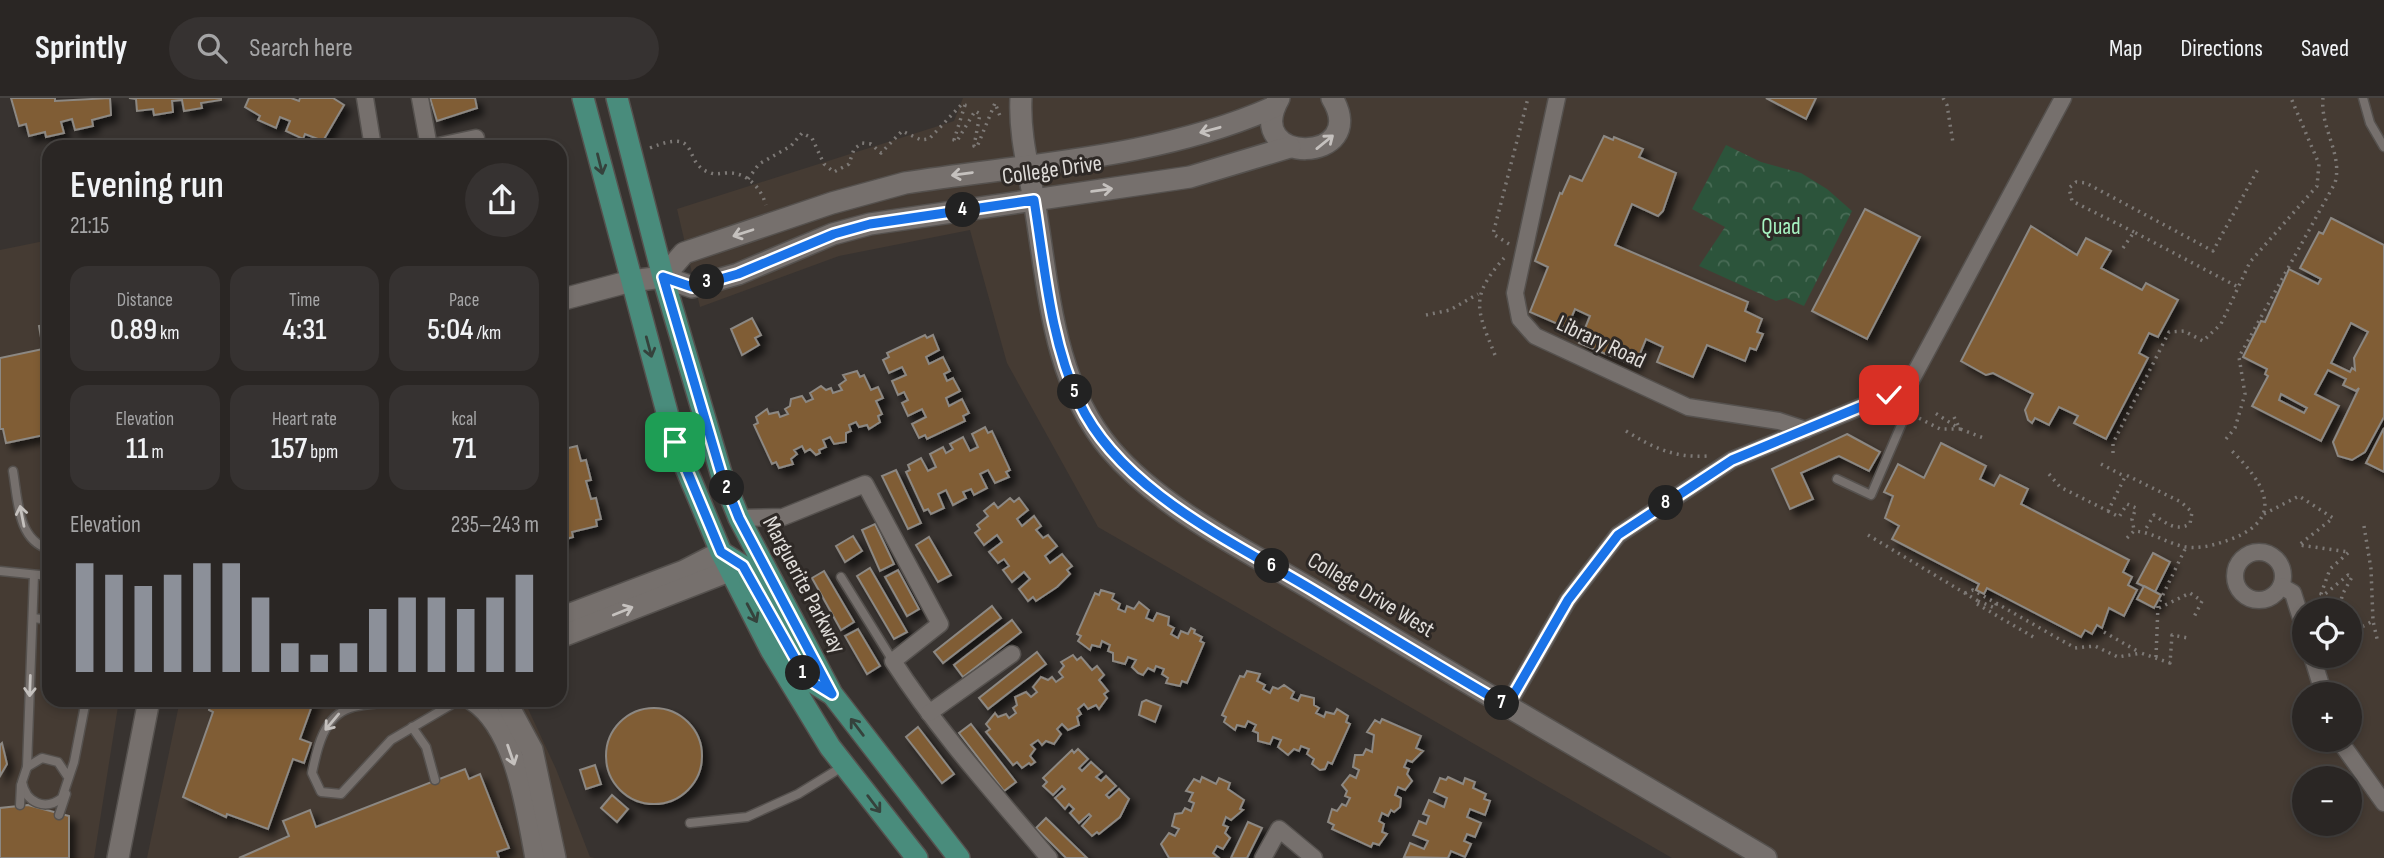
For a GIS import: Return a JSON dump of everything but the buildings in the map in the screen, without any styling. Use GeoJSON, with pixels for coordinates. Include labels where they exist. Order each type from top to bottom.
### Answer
{"type":"FeatureCollection","features":[{"type":"Feature","properties":{"kind":"main road"},"geometry":{"type":"LineString","coordinates":[[583,98],[675,442],[725,561],[771,650],[845,765],[917,858]]}},
{"type":"Feature","properties":{"kind":"main road","name":"Marguerite Parkway"},"geometry":{"type":"LineString","coordinates":[[617,98],[663,277],[721,473],[739,518],[832,694],[959,858]]}},
{"type":"Feature","properties":{"kind":"main road"},"geometry":{"type":"LineString","coordinates":[[725,561],[743,566],[806,678],[832,694]]}},
{"type":"Feature","properties":{"kind":"street"},"geometry":{"type":"LineString","coordinates":[[365,98],[372,140]]}},
{"type":"Feature","properties":{"kind":"street"},"geometry":{"type":"LineString","coordinates":[[420,98],[428,140]]}},
{"type":"Feature","properties":{"kind":"street","name":"College Drive West"},"geometry":{"type":"LineString","coordinates":[[1021,98],[1021,132],[1052,317],[1064,364],[1080,404],[1109,447],[1138,478],[1211,528],[1766,858]]}},
{"type":"Feature","properties":{"kind":"street","name":"College Drive"},"geometry":{"type":"LineString","coordinates":[[567,298],[631,281],[663,277],[692,287],[738,274],[834,234],[870,224],[1190,177],[1290,147],[1313,150],[1331,139],[1339,120],[1332,98]]}},
{"type":"Feature","properties":{"kind":"street","name":"Library Road"},"geometry":{"type":"LineString","coordinates":[[1557,98],[1517,276],[1516,307],[1526,329],[1535,336],[1688,407],[1779,421],[1806,430]]}},
{"type":"Feature","properties":{"kind":"street"},"geometry":{"type":"LineString","coordinates":[[1507,706],[1568,600],[1618,535],[1724,465],[1907,388],[2063,98]]}},
{"type":"Feature","properties":{"kind":"street","name":"College Drive"},"geometry":{"type":"LineString","coordinates":[[663,277],[684,253],[832,203],[905,183],[1145,147],[1241,121],[1276,103],[1277,134],[1290,147]]}},
{"type":"Feature","properties":{"kind":"street"},"geometry":{"type":"LineString","coordinates":[[467,140],[476,138]]}},
{"type":"Feature","properties":{"kind":"street"},"geometry":{"type":"LineString","coordinates":[[739,518],[783,517],[864,484],[940,624],[893,661],[929,713],[1049,858]]}},
{"type":"Feature","properties":{"kind":"street"},"geometry":{"type":"LineString","coordinates":[[567,615],[684,571],[725,561]]}},
{"type":"Feature","properties":{"kind":"street"},"geometry":{"type":"LineString","coordinates":[[567,634],[725,561]]}},
{"type":"Feature","properties":{"kind":"street"},"geometry":{"type":"LineString","coordinates":[[2281,586],[2293,593],[2295,598]]}},
{"type":"Feature","properties":{"kind":"street"},"geometry":{"type":"LineString","coordinates":[[929,713],[1012,654]]}},
{"type":"Feature","properties":{"kind":"street"},"geometry":{"type":"LineString","coordinates":[[118,858],[148,707]]}},
{"type":"Feature","properties":{"kind":"street"},"geometry":{"type":"LineString","coordinates":[[483,707],[510,748],[536,858]]}},
{"type":"Feature","properties":{"kind":"street"},"geometry":{"type":"LineString","coordinates":[[509,707],[532,750],[555,858]]}},
{"type":"Feature","properties":{"kind":"street"},"geometry":{"type":"LineString","coordinates":[[2348,752],[2384,803]]}},
{"type":"Feature","properties":{"kind":"street"},"geometry":{"type":"LineString","coordinates":[[1264,858],[1279,829],[1314,858]]}},
{"type":"Feature","properties":{"kind":"lane"},"geometry":{"type":"LineString","coordinates":[[2363,98],[2370,123],[2384,147]]}},
{"type":"Feature","properties":{"kind":"lane"},"geometry":{"type":"LineString","coordinates":[[1837,479],[1871,495],[1902,423],[1889,395]]}},
{"type":"Feature","properties":{"kind":"lane"},"geometry":{"type":"LineString","coordinates":[[13,471],[24,529],[35,543],[42,546]]}},
{"type":"Feature","properties":{"kind":"lane"},"geometry":{"type":"LineString","coordinates":[[0,571],[42,576]]}},
{"type":"Feature","properties":{"kind":"lane"},"geometry":{"type":"LineString","coordinates":[[20,805],[22,782],[27,767],[34,575]]}},
{"type":"Feature","properties":{"kind":"lane"},"geometry":{"type":"LineString","coordinates":[[841,577],[893,661]]}},
{"type":"Feature","properties":{"kind":"lane"},"geometry":{"type":"LineString","coordinates":[[33,618],[42,619]]}},
{"type":"Feature","properties":{"kind":"lane"},"geometry":{"type":"LineString","coordinates":[[59,815],[74,762],[85,707]]}},
{"type":"Feature","properties":{"kind":"lane"},"geometry":{"type":"LineString","coordinates":[[351,707],[334,716],[314,762],[312,773],[316,785],[331,795],[341,794],[391,740],[447,707]]}},
{"type":"Feature","properties":{"kind":"lane"},"geometry":{"type":"LineString","coordinates":[[412,727],[426,747],[435,780]]}},
{"type":"Feature","properties":{"kind":"lane"},"geometry":{"type":"LineString","coordinates":[[27,767],[33,761],[50,759],[64,769],[68,777]]}},
{"type":"Feature","properties":{"kind":"lane"},"geometry":{"type":"LineString","coordinates":[[690,823],[747,817],[797,794],[845,765]]}},
{"type":"Feature","properties":{"kind":"lane"},"geometry":{"type":"LineString","coordinates":[[22,782],[27,797],[41,805],[56,803],[66,792]]}},
{"type":"Feature","properties":{"kind":"path"},"geometry":{"type":"LineString","coordinates":[[1495,355],[1481,318],[1479,293],[1486,279],[1514,246],[1493,234],[1528,98]]}},
{"type":"Feature","properties":{"kind":"path"},"geometry":{"type":"LineString","coordinates":[[1943,98],[1947,104],[1953,143]]}},
{"type":"Feature","properties":{"kind":"path"},"geometry":{"type":"LineString","coordinates":[[2113,453],[2113,443],[2169,332],[2183,331],[2203,341],[2221,324],[2250,262],[2317,187],[2319,164],[2291,98]]}},
{"type":"Feature","properties":{"kind":"path"},"geometry":{"type":"LineString","coordinates":[[2226,439],[2235,428],[2243,402],[2239,357],[2335,183],[2336,162],[2324,126],[2323,98]]}},
{"type":"Feature","properties":{"kind":"path"},"geometry":{"type":"LineString","coordinates":[[748,179],[759,164],[791,146],[802,133],[812,138],[824,164],[834,172],[849,164],[854,149],[862,144],[871,145],[881,153],[902,131],[921,140],[929,139],[962,104],[965,105],[954,140],[975,111],[980,114],[974,146],[977,147],[995,103],[1002,124]]}},
{"type":"Feature","properties":{"kind":"path"},"geometry":{"type":"LineString","coordinates":[[650,148],[676,139],[688,146],[698,162],[712,174],[728,172],[748,179],[760,191],[767,207]]}},
{"type":"Feature","properties":{"kind":"path"},"geometry":{"type":"LineString","coordinates":[[2239,287],[2073,201],[2069,188],[2076,182],[2086,183],[2213,251],[2258,169]]}},
{"type":"Feature","properties":{"kind":"path"},"geometry":{"type":"LineString","coordinates":[[2123,248],[2134,232]]}},
{"type":"Feature","properties":{"kind":"path"},"geometry":{"type":"LineString","coordinates":[[1426,315],[1450,310],[1479,293]]}},
{"type":"Feature","properties":{"kind":"path"},"geometry":{"type":"LineString","coordinates":[[1932,411],[1960,429],[1986,439]]}},
{"type":"Feature","properties":{"kind":"path"},"geometry":{"type":"LineString","coordinates":[[1913,415],[1940,429],[1960,429]]}},
{"type":"Feature","properties":{"kind":"path"},"geometry":{"type":"LineString","coordinates":[[1954,416],[1960,429]]}},
{"type":"Feature","properties":{"kind":"path"},"geometry":{"type":"LineString","coordinates":[[1626,431],[1655,449],[1678,455],[1718,454],[1724,465]]}},
{"type":"Feature","properties":{"kind":"path"},"geometry":{"type":"LineString","coordinates":[[2127,538],[2134,531],[2144,531],[2186,547],[2203,548],[2237,537],[2260,524],[2264,514],[2263,494],[2255,475],[2232,451]]}},
{"type":"Feature","properties":{"kind":"path"},"geometry":{"type":"LineString","coordinates":[[2101,464],[2181,502],[2192,512],[2190,524],[2184,528],[2169,526],[2154,515],[2144,531]]}},
{"type":"Feature","properties":{"kind":"path"},"geometry":{"type":"LineString","coordinates":[[2049,474],[2060,487],[2119,517],[2127,504],[2136,508],[2132,519],[2134,531]]}},
{"type":"Feature","properties":{"kind":"path"},"geometry":{"type":"LineString","coordinates":[[2108,511],[2125,477]]}},
{"type":"Feature","properties":{"kind":"path"},"geometry":{"type":"LineString","coordinates":[[2264,514],[2299,496],[2333,518],[2299,545],[2349,552],[2330,569],[2321,594],[2324,595],[2348,575],[2352,577],[2342,598]]}},
{"type":"Feature","properties":{"kind":"path"},"geometry":{"type":"LineString","coordinates":[[2364,526],[2371,569],[2373,621],[2378,643]]}},
{"type":"Feature","properties":{"kind":"path"},"geometry":{"type":"LineString","coordinates":[[1868,535],[1978,601],[1979,599],[1995,608],[1997,603]]}},
{"type":"Feature","properties":{"kind":"path"},"geometry":{"type":"LineString","coordinates":[[2156,658],[2159,608],[2186,547]]}},
{"type":"Feature","properties":{"kind":"path"},"geometry":{"type":"LineString","coordinates":[[1965,593],[1973,590],[2075,648],[2095,646],[2118,657],[2141,653]]}},
{"type":"Feature","properties":{"kind":"path"},"geometry":{"type":"LineString","coordinates":[[2159,608],[2190,593],[2202,601],[2193,619]]}},
{"type":"Feature","properties":{"kind":"path"},"geometry":{"type":"LineString","coordinates":[[1978,601],[1976,604],[2035,638]]}},
{"type":"Feature","properties":{"kind":"path"},"geometry":{"type":"LineString","coordinates":[[2362,627],[2373,621]]}},
{"type":"Feature","properties":{"kind":"path"},"geometry":{"type":"LineString","coordinates":[[2104,632],[2141,653],[2170,663],[2172,635],[2188,638]]}},
{"type":"Feature","properties":{"kind":"shaded area"},"geometry":{"type":"Polygon","coordinates":[[[963,98],[2384,98],[2384,858],[1672,858],[1098,527],[1007,363],[970,230],[839,256],[700,307],[677,209],[954,121],[963,98]]]}},
{"type":"Feature","properties":{"kind":"shaded area"},"geometry":{"type":"Polygon","coordinates":[[[42,241],[42,707],[118,707],[94,858],[0,858],[0,250],[42,241]]]}},
{"type":"Feature","properties":{"kind":"shaded area"},"geometry":{"type":"Polygon","coordinates":[[[179,707],[527,707],[556,769],[590,857],[595,858],[147,858],[179,707]]]}},
{"type":"Feature","properties":{"kind":"green space","name":"Quad"},"geometry":{"type":"Polygon","coordinates":[[[1726,145],[1761,162],[1801,173],[1827,189],[1852,211],[1804,306],[1786,298],[1776,301],[1699,266],[1725,227],[1692,209],[1726,145]]]}},
{"type":"Feature","properties":{"kind":"route"},"geometry":{"type":"LineString","coordinates":[[675,442],[721,552],[743,566],[806,678],[832,694],[739,518],[721,473],[663,277],[692,287],[738,274],[834,234],[870,224],[1034,200],[1052,317],[1064,364],[1080,404],[1109,447],[1138,478],[1211,528],[1507,706],[1568,600],[1618,535],[1732,460],[1889,395]]}}]}
